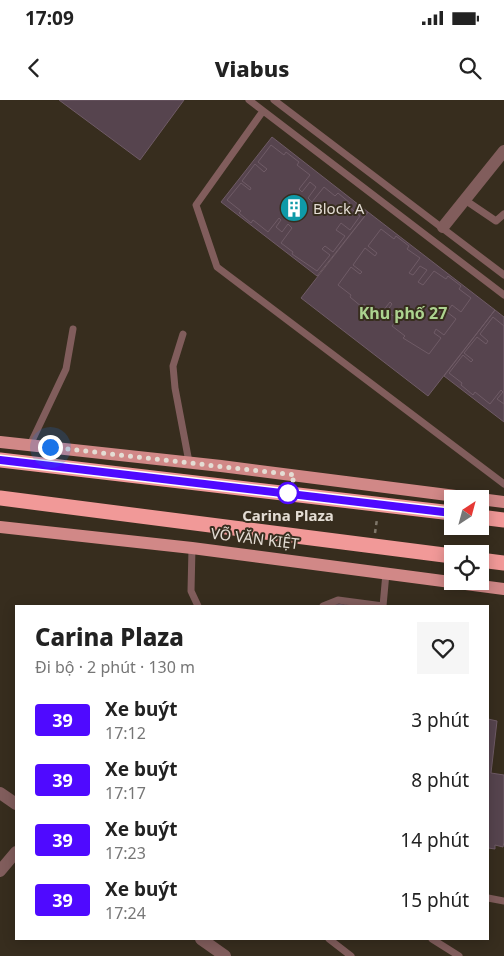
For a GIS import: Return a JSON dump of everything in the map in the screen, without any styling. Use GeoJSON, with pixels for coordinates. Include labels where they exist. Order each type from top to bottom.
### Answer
{"type":"FeatureCollection","features":[{"type":"Feature","properties":{"kind":"highway"},"geometry":{"type":"LineString","coordinates":[[0,460],[444,512]]}},
{"type":"Feature","properties":{"kind":"highway","name":"VÕ VĂN KIỆT"},"geometry":{"type":"LineString","coordinates":[[0,498],[444,555]]}},
{"type":"Feature","properties":{"kind":"highway"},"geometry":{"type":"LineString","coordinates":[[489,518],[504,520]]}},
{"type":"Feature","properties":{"kind":"highway"},"geometry":{"type":"LineString","coordinates":[[489,561],[504,563]]}},
{"type":"Feature","properties":{"kind":"main road"},"geometry":{"type":"LineString","coordinates":[[0,442],[189,462],[444,494]]}},
{"type":"Feature","properties":{"kind":"main road"},"geometry":{"type":"LineString","coordinates":[[489,500],[504,502]]}},
{"type":"Feature","properties":{"kind":"main road","name":"VÕ VĂN KIỆT"},"geometry":{"type":"LineString","coordinates":[[0,527],[192,548],[504,589]]}},
{"type":"Feature","properties":{"kind":"street"},"geometry":{"type":"LineString","coordinates":[[443,227],[504,151]]}},
{"type":"Feature","properties":{"kind":"street"},"geometry":{"type":"LineString","coordinates":[[0,793],[15,803]]}},
{"type":"Feature","properties":{"kind":"street"},"geometry":{"type":"LineString","coordinates":[[0,871],[15,853]]}},
{"type":"Feature","properties":{"kind":"street"},"geometry":{"type":"LineString","coordinates":[[202,940],[225,956]]}},
{"type":"Feature","properties":{"kind":"lane"},"geometry":{"type":"LineString","coordinates":[[249,100],[504,295]]}},
{"type":"Feature","properties":{"kind":"lane"},"geometry":{"type":"LineString","coordinates":[[274,100],[504,274]]}},
{"type":"Feature","properties":{"kind":"lane"},"geometry":{"type":"LineString","coordinates":[[263,111],[196,205],[217,267],[504,484]]}},
{"type":"Feature","properties":{"kind":"lane"},"geometry":{"type":"LineString","coordinates":[[465,200],[496,222],[504,214]]}},
{"type":"Feature","properties":{"kind":"lane"},"geometry":{"type":"LineString","coordinates":[[30,445],[66,369],[73,329]]}},
{"type":"Feature","properties":{"kind":"lane"},"geometry":{"type":"LineString","coordinates":[[183,334],[173,366],[175,388],[189,462]]}},
{"type":"Feature","properties":{"kind":"lane"},"geometry":{"type":"LineString","coordinates":[[192,548],[191,592],[198,605]]}},
{"type":"Feature","properties":{"kind":"lane"},"geometry":{"type":"LineString","coordinates":[[383,605],[386,573]]}},
{"type":"Feature","properties":{"kind":"lane"},"geometry":{"type":"LineString","coordinates":[[326,605],[338,600],[376,605]]}},
{"type":"Feature","properties":{"kind":"lane"},"geometry":{"type":"LineString","coordinates":[[489,898],[504,901]]}},
{"type":"Feature","properties":{"kind":"lane"},"geometry":{"type":"LineString","coordinates":[[330,940],[351,956]]}},
{"type":"Feature","properties":{"kind":"lane"},"geometry":{"type":"LineString","coordinates":[[434,940],[459,956]]}},
{"type":"Feature","properties":{"kind":"path"},"geometry":{"type":"LineString","coordinates":[[375,534],[378,514]]}},
{"type":"Feature","properties":{"kind":"building"},"geometry":{"type":"Polygon","coordinates":[[[59,100],[184,100],[140,160],[59,100]]]}},
{"type":"Feature","properties":{"kind":"building","name":"Block A"},"geometry":{"type":"Polygon","coordinates":[[[272,137],[368,212],[317,276],[221,202],[272,137]]]}},
{"type":"Feature","properties":{"kind":"building","name":"Block A"},"geometry":{"type":"Polygon","coordinates":[[[271,145],[284,155],[286,152],[299,162],[297,165],[310,175],[299,189],[302,192],[310,182],[316,187],[308,198],[312,202],[324,187],[335,196],[338,193],[350,203],[348,206],[360,216],[350,230],[341,223],[336,230],[345,236],[333,252],[325,246],[322,249],[330,255],[317,271],[292,254],[293,252],[281,243],[292,228],[288,224],[282,232],[276,227],[281,220],[279,218],[268,232],[253,220],[251,223],[239,213],[241,211],[227,200],[241,183],[250,190],[251,188],[242,181],[255,164],[264,172],[267,169],[258,162],[271,145]]]}},
{"type":"Feature","properties":{"kind":"building"},"geometry":{"type":"Polygon","coordinates":[[[368,212],[495,310],[428,396],[301,298],[368,212]]]}},
{"type":"Feature","properties":{"kind":"building"},"geometry":{"type":"Polygon","coordinates":[[[381,229],[394,239],[396,236],[409,246],[407,249],[420,258],[409,273],[413,275],[420,266],[427,270],[418,282],[423,285],[434,271],[446,279],[448,276],[461,286],[459,289],[471,298],[461,312],[452,305],[447,312],[456,319],[444,335],[436,329],[434,333],[441,338],[429,354],[403,338],[405,336],[392,326],[403,311],[399,308],[393,316],[387,311],[392,304],[390,302],[379,316],[364,304],[362,307],[338,285],[351,267],[360,274],[362,272],[353,265],[365,248],[375,256],[377,253],[368,246],[381,229]]]}},
{"type":"Feature","properties":{"kind":"building"},"geometry":{"type":"Polygon","coordinates":[[[495,310],[504,317],[504,422],[444,376],[495,310]]]}},
{"type":"Feature","properties":{"kind":"building"},"geometry":{"type":"Polygon","coordinates":[[[493,317],[504,326],[504,404],[497,399],[503,392],[501,390],[490,404],[475,392],[473,395],[449,373],[463,355],[471,362],[473,360],[464,353],[477,337],[486,344],[488,341],[480,334],[493,317]]]}},
{"type":"Feature","properties":{"kind":"building"},"geometry":{"type":"Polygon","coordinates":[[[489,719],[497,721],[491,773],[504,775],[504,842],[503,847],[495,845],[495,849],[489,848],[489,719]]]}},
{"type":"Feature","properties":{"kind":"bus line","name":"39"},"geometry":{"type":"LineString","coordinates":[[0,460],[444,512]]}},
{"type":"Feature","properties":{"kind":"place","name":"Block A"},"geometry":{"type":"Point","coordinates":[294,208]}},
{"type":"Feature","properties":{"kind":"place","name":"Carina Plaza"},"geometry":{"type":"Point","coordinates":[288,493]}},
{"type":"Feature","properties":{"kind":"district","name":"Khu phố 27"},"geometry":{"type":"Point","coordinates":[403,313]}},
{"type":"Feature","properties":{"kind":"route"},"geometry":{"type":"LineString","coordinates":[[50,447],[295,475],[288,493]]}}]}
